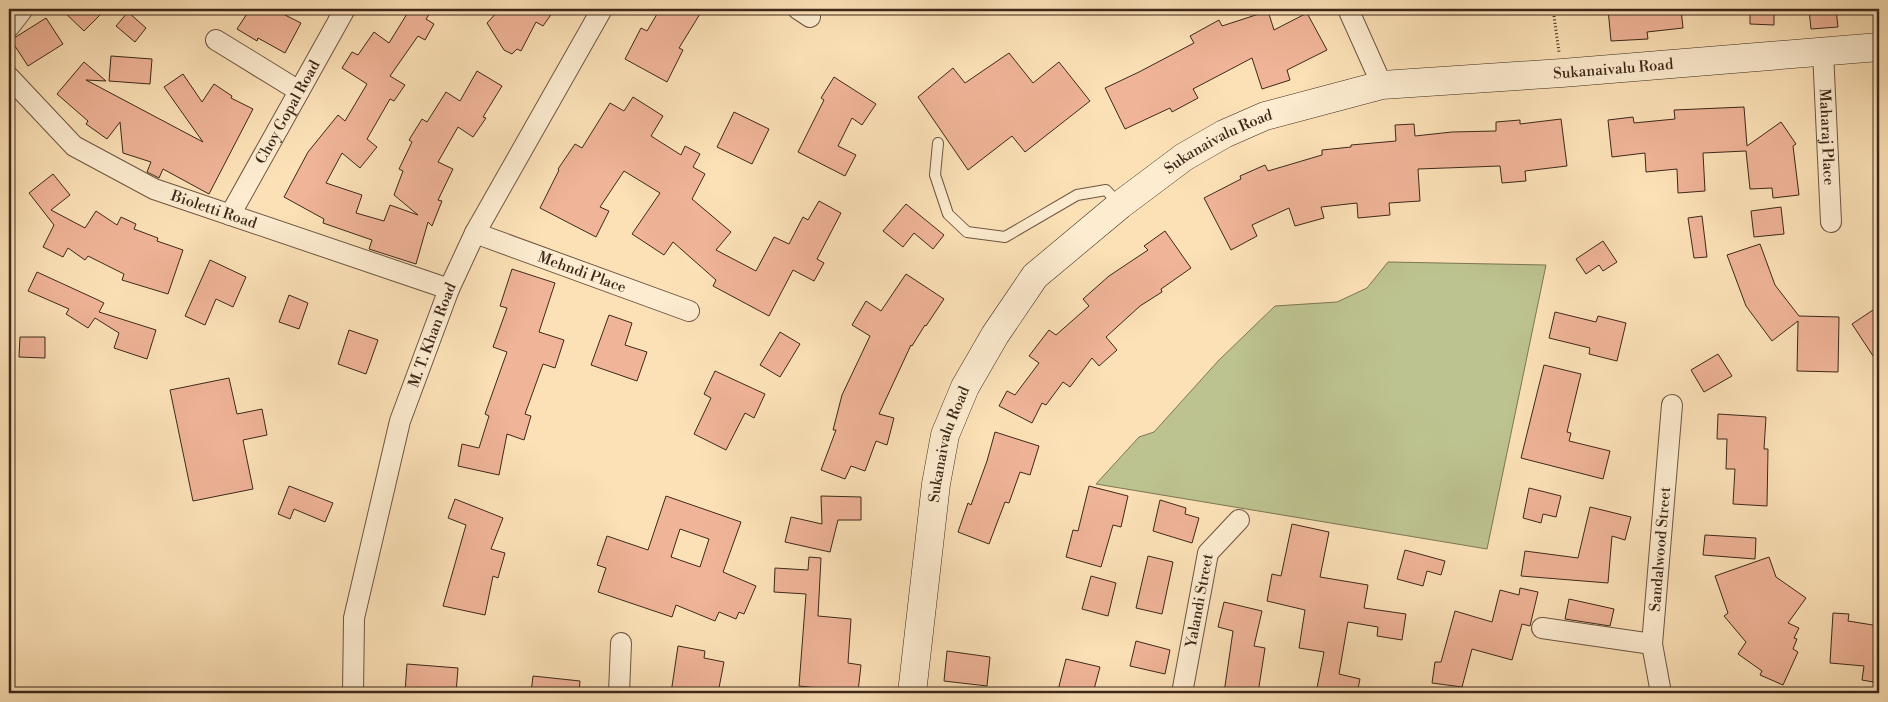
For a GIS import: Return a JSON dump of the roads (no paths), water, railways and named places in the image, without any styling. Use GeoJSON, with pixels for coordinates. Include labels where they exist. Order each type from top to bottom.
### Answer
{"type":"FeatureCollection","features":[{"type":"Feature","properties":{"kind":"main road","name":"Sukanaivalu Road"},"geometry":{"type":"LineString","coordinates":[[912,693],[936,484],[945,435],[965,387],[994,336],[1035,276],[1120,205],[1184,157],[1224,134],[1265,116],[1382,85],[1562,73],[1879,47]]}},
{"type":"Feature","properties":{"kind":"street"},"geometry":{"type":"LineString","coordinates":[[9,27],[23,9]]}},
{"type":"Feature","properties":{"kind":"street","name":"Choy Gopal Road"},"geometry":{"type":"LineString","coordinates":[[230,215],[345,9]]}},
{"type":"Feature","properties":{"kind":"street","name":"M. T. Khan Road"},"geometry":{"type":"LineString","coordinates":[[354,693],[354,618],[398,430],[449,289],[475,233],[602,9]]}},
{"type":"Feature","properties":{"kind":"street"},"geometry":{"type":"LineString","coordinates":[[1348,9],[1382,85]]}},
{"type":"Feature","properties":{"kind":"street"},"geometry":{"type":"LineString","coordinates":[[216,40],[299,91]]}},
{"type":"Feature","properties":{"kind":"street","name":"Maharaj Place"},"geometry":{"type":"LineString","coordinates":[[1823,52],[1831,222]]}},
{"type":"Feature","properties":{"kind":"street","name":"Bioletti Road"},"geometry":{"type":"LineString","coordinates":[[9,77],[74,146],[154,189],[449,289]]}},
{"type":"Feature","properties":{"kind":"street","name":"Mehndi Place"},"geometry":{"type":"LineString","coordinates":[[475,233],[689,311]]}},
{"type":"Feature","properties":{"kind":"street","name":"Sandalwood Street"},"geometry":{"type":"LineString","coordinates":[[1661,693],[1652,644],[1672,405]]}},
{"type":"Feature","properties":{"kind":"street","name":"Yalandi Street"},"geometry":{"type":"LineString","coordinates":[[1182,693],[1208,553],[1239,520]]}},
{"type":"Feature","properties":{"kind":"street"},"geometry":{"type":"LineString","coordinates":[[1542,628],[1652,644]]}},
{"type":"Feature","properties":{"kind":"street"},"geometry":{"type":"LineString","coordinates":[[618,693],[621,643]]}},
{"type":"Feature","properties":{"kind":"lane"},"geometry":{"type":"LineString","coordinates":[[938,143],[935,175],[948,214],[967,232],[1005,237],[1077,195],[1106,190],[1120,205]]}}]}
